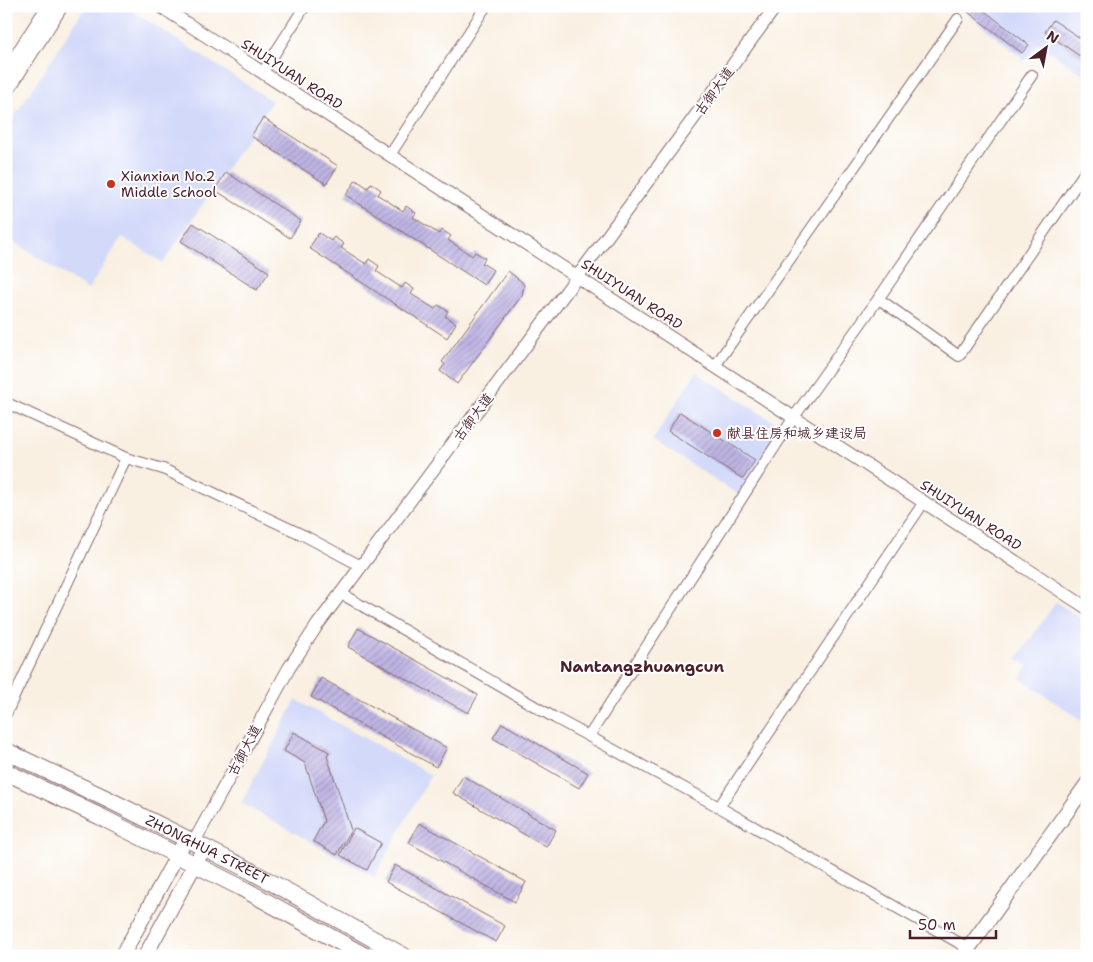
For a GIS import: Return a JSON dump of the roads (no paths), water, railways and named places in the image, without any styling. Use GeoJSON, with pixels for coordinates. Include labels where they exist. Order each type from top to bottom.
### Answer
{"type":"FeatureCollection","features":[{"type":"Feature","properties":{"kind":"main road","name":"ZHONGHUA STREET"},"geometry":{"type":"LineString","coordinates":[[6,751],[195,843],[404,956]]}},
{"type":"Feature","properties":{"kind":"main road","name":"ZHONGHUA STREET"},"geometry":{"type":"LineString","coordinates":[[6,772],[99,816],[240,887],[365,956]]}},
{"type":"Feature","properties":{"kind":"main road"},"geometry":{"type":"LineString","coordinates":[[965,952],[1087,784]]}},
{"type":"Feature","properties":{"kind":"main road","name":"古御大道"},"geometry":{"type":"LineString","coordinates":[[122,956],[177,855],[195,843]]}},
{"type":"Feature","properties":{"kind":"main road","name":"古御大道"},"geometry":{"type":"LineString","coordinates":[[145,956],[195,864],[195,843]]}},
{"type":"Feature","properties":{"kind":"street"},"geometry":{"type":"LineString","coordinates":[[6,71],[48,6]]}},
{"type":"Feature","properties":{"kind":"street"},"geometry":{"type":"LineString","coordinates":[[6,93],[62,6]]}},
{"type":"Feature","properties":{"kind":"street","name":"SHUIYUAN ROAD"},"geometry":{"type":"LineString","coordinates":[[160,6],[1087,608]]}},
{"type":"Feature","properties":{"kind":"street"},"geometry":{"type":"LineString","coordinates":[[263,72],[305,6]]}},
{"type":"Feature","properties":{"kind":"street"},"geometry":{"type":"LineString","coordinates":[[390,155],[486,6]]}},
{"type":"Feature","properties":{"kind":"street","name":"古御大道"},"geometry":{"type":"LineString","coordinates":[[195,843],[289,668],[318,624],[578,277],[776,6]]}},
{"type":"Feature","properties":{"kind":"street"},"geometry":{"type":"LineString","coordinates":[[715,366],[958,19]]}},
{"type":"Feature","properties":{"kind":"street"},"geometry":{"type":"LineString","coordinates":[[589,736],[794,418],[1032,75]]}},
{"type":"Feature","properties":{"kind":"street"},"geometry":{"type":"LineString","coordinates":[[878,298],[959,356],[1087,169]]}},
{"type":"Feature","properties":{"kind":"street"},"geometry":{"type":"LineString","coordinates":[[6,411],[9,404],[126,458],[163,470],[305,536],[361,566]]}},
{"type":"Feature","properties":{"kind":"street"},"geometry":{"type":"LineString","coordinates":[[6,714],[126,458]]}},
{"type":"Feature","properties":{"kind":"street"},"geometry":{"type":"LineString","coordinates":[[719,807],[924,502]]}},
{"type":"Feature","properties":{"kind":"street"},"geometry":{"type":"LineString","coordinates":[[340,593],[589,736],[719,807],[965,952]]}},
{"type":"Feature","properties":{"kind":"place","name":"Xianxian No.2 Middle School"},"geometry":{"type":"Point","coordinates":[111,184]}},
{"type":"Feature","properties":{"kind":"place","name":"献县住房和城乡建设局"},"geometry":{"type":"Point","coordinates":[717,433]}},
{"type":"Feature","properties":{"kind":"district","name":"Nantangzhuangcun"},"geometry":{"type":"Point","coordinates":[642,666]}}]}
